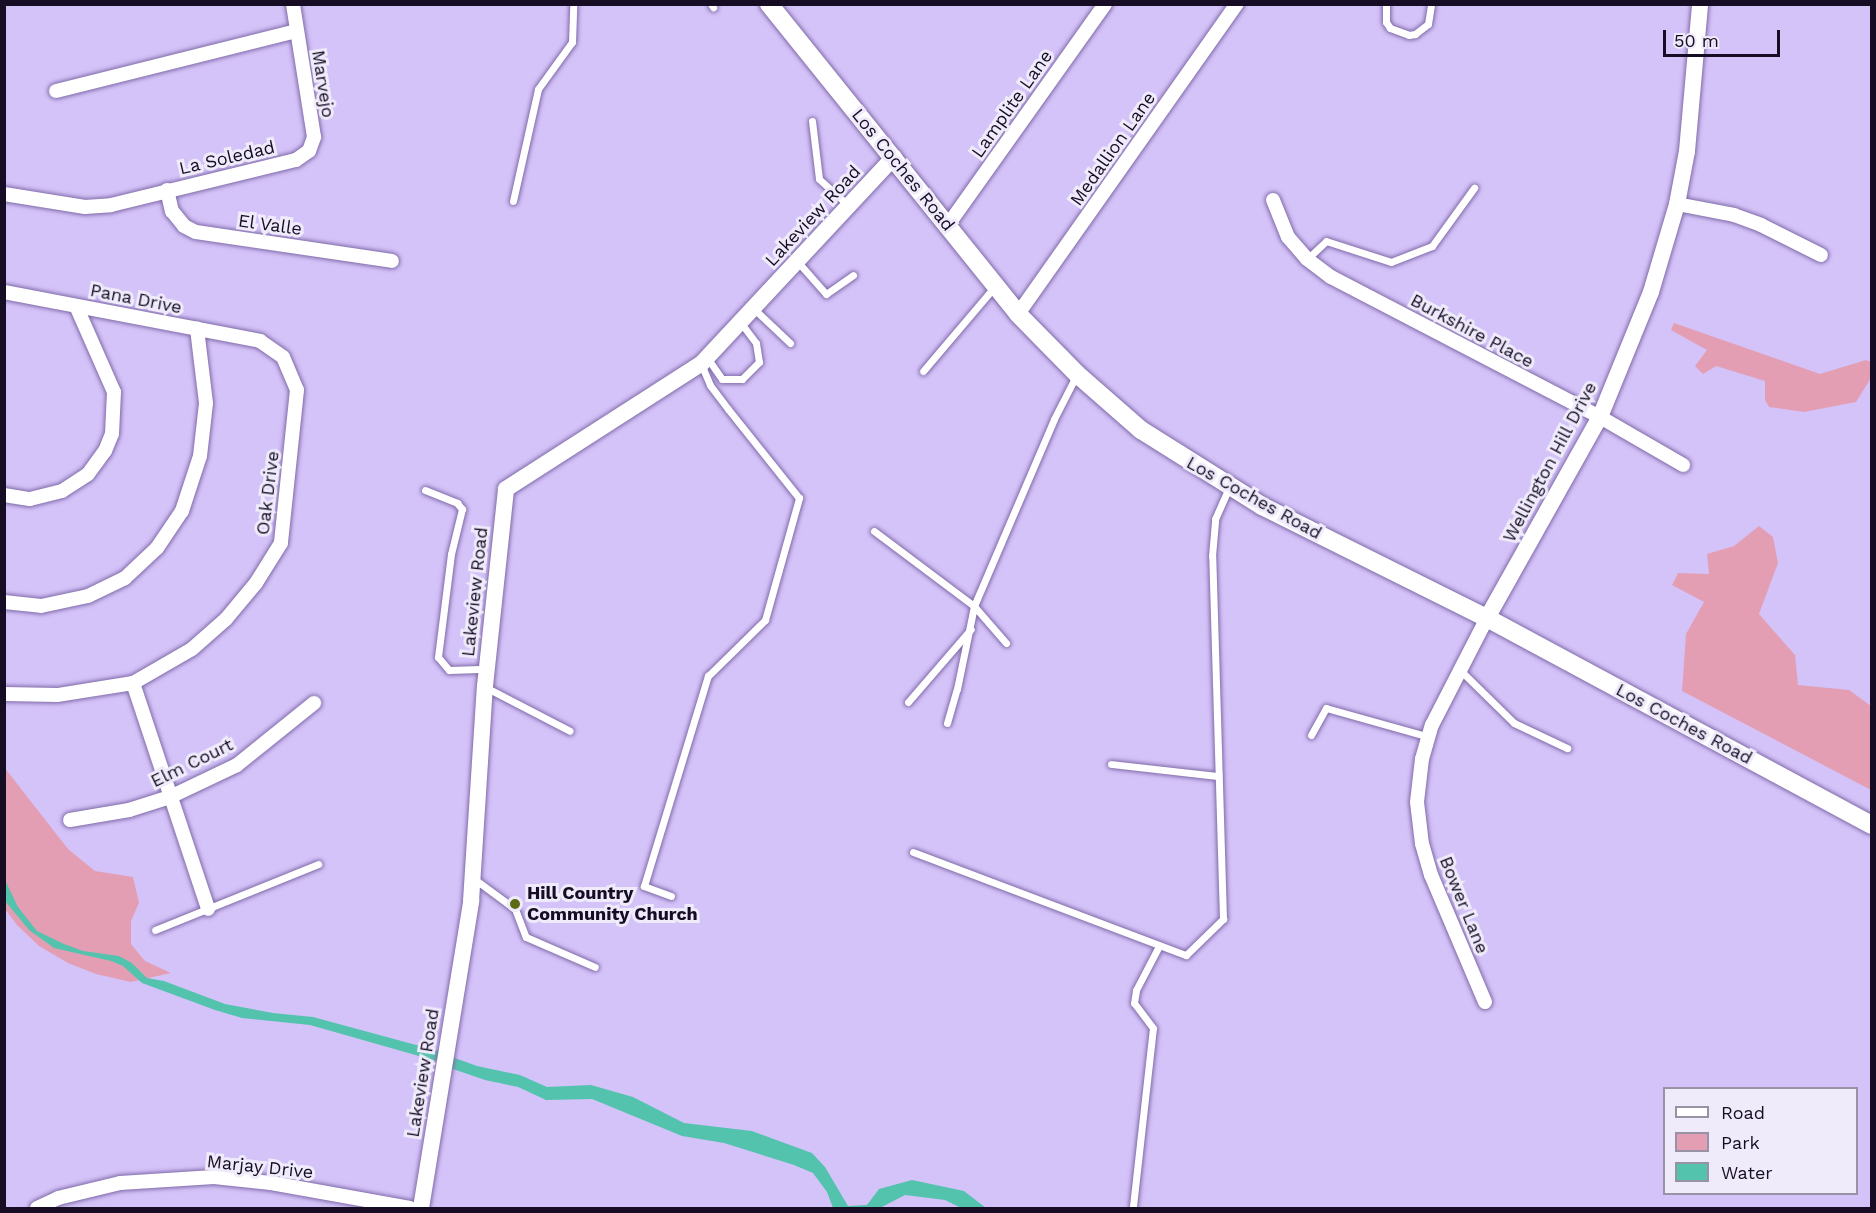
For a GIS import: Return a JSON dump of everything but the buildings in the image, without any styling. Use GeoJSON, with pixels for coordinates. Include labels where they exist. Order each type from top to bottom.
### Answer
{"type":"FeatureCollection","features":[{"type":"Feature","properties":{"kind":"main road","name":"Los Coches Road"},"geometry":{"type":"LineString","coordinates":[[769,4],[1018,314],[1077,374],[1141,430],[1229,487],[1316,534],[1487,618],[1872,825]]}},
{"type":"Feature","properties":{"kind":"street","name":"Marvejo"},"geometry":{"type":"LineString","coordinates":[[293,4],[314,137],[309,151],[296,160]]}},
{"type":"Feature","properties":{"kind":"street","name":"Lamplite Lane"},"geometry":{"type":"LineString","coordinates":[[948,225],[1105,4]]}},
{"type":"Feature","properties":{"kind":"street","name":"Medallion Lane"},"geometry":{"type":"LineString","coordinates":[[1018,314],[1237,4]]}},
{"type":"Feature","properties":{"kind":"street","name":"Wellington Hill Drive"},"geometry":{"type":"LineString","coordinates":[[1487,618],[1600,417],[1651,292],[1677,204],[1689,139],[1700,4]]}},
{"type":"Feature","properties":{"kind":"street"},"geometry":{"type":"LineString","coordinates":[[56,91],[297,32]]}},
{"type":"Feature","properties":{"kind":"street","name":"Lakeview Road"},"geometry":{"type":"LineString","coordinates":[[421,1209],[473,878],[485,686],[506,489],[704,361],[894,157]]}},
{"type":"Feature","properties":{"kind":"street","name":"La Soledad"},"geometry":{"type":"LineString","coordinates":[[4,194],[85,207],[111,205],[296,160]]}},
{"type":"Feature","properties":{"kind":"street","name":"El Valle"},"geometry":{"type":"LineString","coordinates":[[167,190],[172,211],[184,226],[196,232],[392,261]]}},
{"type":"Feature","properties":{"kind":"street","name":"Burkshire Place"},"geometry":{"type":"LineString","coordinates":[[1273,200],[1284,230],[1307,259],[1331,277],[1600,417],[1683,465]]}},
{"type":"Feature","properties":{"kind":"street"},"geometry":{"type":"LineString","coordinates":[[1677,204],[1734,215],[1761,225],[1821,255]]}},
{"type":"Feature","properties":{"kind":"street","name":"Pana Drive"},"geometry":{"type":"LineString","coordinates":[[4,292],[260,341]]}},
{"type":"Feature","properties":{"kind":"street"},"geometry":{"type":"LineString","coordinates":[[4,495],[30,499],[62,492],[88,474],[105,452],[112,434],[114,392],[76,306]]}},
{"type":"Feature","properties":{"kind":"street"},"geometry":{"type":"LineString","coordinates":[[4,602],[41,606],[88,596],[124,578],[157,548],[182,511],[200,456],[206,403],[197,329]]}},
{"type":"Feature","properties":{"kind":"street","name":"Oak Drive"},"geometry":{"type":"LineString","coordinates":[[4,694],[57,695],[133,683],[182,655],[226,619],[256,583],[281,543],[297,390],[283,357],[260,341]]}},
{"type":"Feature","properties":{"kind":"street","name":"Bower Lane"},"geometry":{"type":"LineString","coordinates":[[1485,1002],[1432,880],[1422,844],[1417,802],[1422,759],[1429,737],[1487,618]]}},
{"type":"Feature","properties":{"kind":"street"},"geometry":{"type":"LineString","coordinates":[[133,683],[208,909]]}},
{"type":"Feature","properties":{"kind":"street","name":"Elm Court"},"geometry":{"type":"LineString","coordinates":[[70,820],[129,810],[170,798],[237,765],[314,703]]}},
{"type":"Feature","properties":{"kind":"street","name":"Marjay Drive"},"geometry":{"type":"LineString","coordinates":[[37,1209],[58,1198],[120,1183],[214,1177],[271,1183],[410,1209]]}},
{"type":"Feature","properties":{"kind":"lane"},"geometry":{"type":"LineString","coordinates":[[513,201],[538,88],[572,42],[573,4]]}},
{"type":"Feature","properties":{"kind":"lane"},"geometry":{"type":"LineString","coordinates":[[1386,4],[1386,22],[1390,28],[1408,35],[1415,34],[1428,24],[1431,4]]}},
{"type":"Feature","properties":{"kind":"lane"},"geometry":{"type":"LineString","coordinates":[[812,121],[819,179],[849,206]]}},
{"type":"Feature","properties":{"kind":"lane"},"geometry":{"type":"LineString","coordinates":[[1307,259],[1326,241],[1391,262],[1432,246],[1474,188]]}},
{"type":"Feature","properties":{"kind":"lane"},"geometry":{"type":"LineString","coordinates":[[797,261],[826,294],[853,275]]}},
{"type":"Feature","properties":{"kind":"lane"},"geometry":{"type":"LineString","coordinates":[[923,370],[994,286]]}},
{"type":"Feature","properties":{"kind":"lane"},"geometry":{"type":"LineString","coordinates":[[753,308],[790,343]]}},
{"type":"Feature","properties":{"kind":"lane"},"geometry":{"type":"LineString","coordinates":[[704,361],[722,379],[742,380],[759,362],[756,343],[740,322]]}},
{"type":"Feature","properties":{"kind":"lane"},"geometry":{"type":"LineString","coordinates":[[671,896],[644,886],[708,675],[765,620],[799,498],[722,401],[704,361]]}},
{"type":"Feature","properties":{"kind":"lane"},"geometry":{"type":"LineString","coordinates":[[947,723],[971,629],[974,606],[1054,419],[1077,374]]}},
{"type":"Feature","properties":{"kind":"lane"},"geometry":{"type":"LineString","coordinates":[[913,852],[1186,955],[1223,919],[1212,556],[1215,519],[1229,487]]}},
{"type":"Feature","properties":{"kind":"lane"},"geometry":{"type":"LineString","coordinates":[[425,490],[457,503],[462,509],[451,554],[438,657],[449,670],[487,669]]}},
{"type":"Feature","properties":{"kind":"lane"},"geometry":{"type":"LineString","coordinates":[[874,531],[974,606],[1006,643]]}},
{"type":"Feature","properties":{"kind":"lane"},"geometry":{"type":"LineString","coordinates":[[908,702],[971,629]]}},
{"type":"Feature","properties":{"kind":"lane"},"geometry":{"type":"LineString","coordinates":[[1461,671],[1514,723],[1567,748]]}},
{"type":"Feature","properties":{"kind":"lane"},"geometry":{"type":"LineString","coordinates":[[485,686],[570,731]]}},
{"type":"Feature","properties":{"kind":"lane"},"geometry":{"type":"LineString","coordinates":[[1311,735],[1326,708],[1429,737]]}},
{"type":"Feature","properties":{"kind":"lane"},"geometry":{"type":"LineString","coordinates":[[1111,764],[1218,776]]}},
{"type":"Feature","properties":{"kind":"lane"},"geometry":{"type":"LineString","coordinates":[[155,930],[318,864]]}},
{"type":"Feature","properties":{"kind":"lane"},"geometry":{"type":"LineString","coordinates":[[473,878],[515,909],[526,938],[595,967]]}},
{"type":"Feature","properties":{"kind":"lane"},"geometry":{"type":"LineString","coordinates":[[1133,1206],[1153,1028],[1134,1003],[1136,990],[1159,946]]}},
{"type":"Feature","properties":{"kind":"green space"},"geometry":{"type":"Polygon","coordinates":[[[1674,323],[1820,374],[1866,360],[1871,362],[1871,378],[1856,402],[1804,412],[1769,407],[1765,400],[1765,381],[1716,366],[1703,374],[1695,366],[1707,350],[1671,330],[1674,323]]]}},
{"type":"Feature","properties":{"kind":"green space"},"geometry":{"type":"Polygon","coordinates":[[[1759,526],[1773,537],[1778,563],[1759,614],[1795,655],[1798,685],[1849,690],[1871,706],[1871,790],[1682,691],[1686,634],[1704,602],[1672,585],[1678,573],[1709,574],[1707,554],[1734,546],[1759,526]]]}},
{"type":"Feature","properties":{"kind":"green space"},"geometry":{"type":"Polygon","coordinates":[[[4,767],[68,849],[95,871],[133,877],[139,903],[131,921],[131,944],[145,961],[171,973],[131,982],[96,974],[68,963],[39,946],[17,925],[5,909],[4,767]]]}},
{"type":"Feature","properties":{"kind":"water"},"geometry":{"type":"Polygon","coordinates":[[[4,878],[18,907],[37,931],[64,944],[83,951],[119,956],[132,963],[147,978],[164,981],[225,1004],[273,1013],[313,1017],[442,1052],[440,1062],[310,1025],[242,1018],[142,983],[123,966],[111,961],[54,948],[29,930],[5,901],[4,878]]]}},
{"type":"Feature","properties":{"kind":"water"},"geometry":{"type":"Polygon","coordinates":[[[452,1057],[477,1066],[520,1075],[547,1087],[591,1085],[633,1097],[684,1123],[752,1131],[812,1153],[825,1167],[848,1206],[867,1205],[879,1189],[912,1180],[964,1191],[986,1208],[961,1208],[945,1200],[905,1195],[880,1208],[833,1208],[827,1192],[813,1173],[794,1165],[724,1143],[682,1136],[592,1099],[546,1100],[518,1087],[485,1080],[450,1068],[452,1057]]]}},
{"type":"Feature","properties":{"kind":"place","name":"Hill Country Community Church"},"geometry":{"type":"Point","coordinates":[515,904]}}]}
